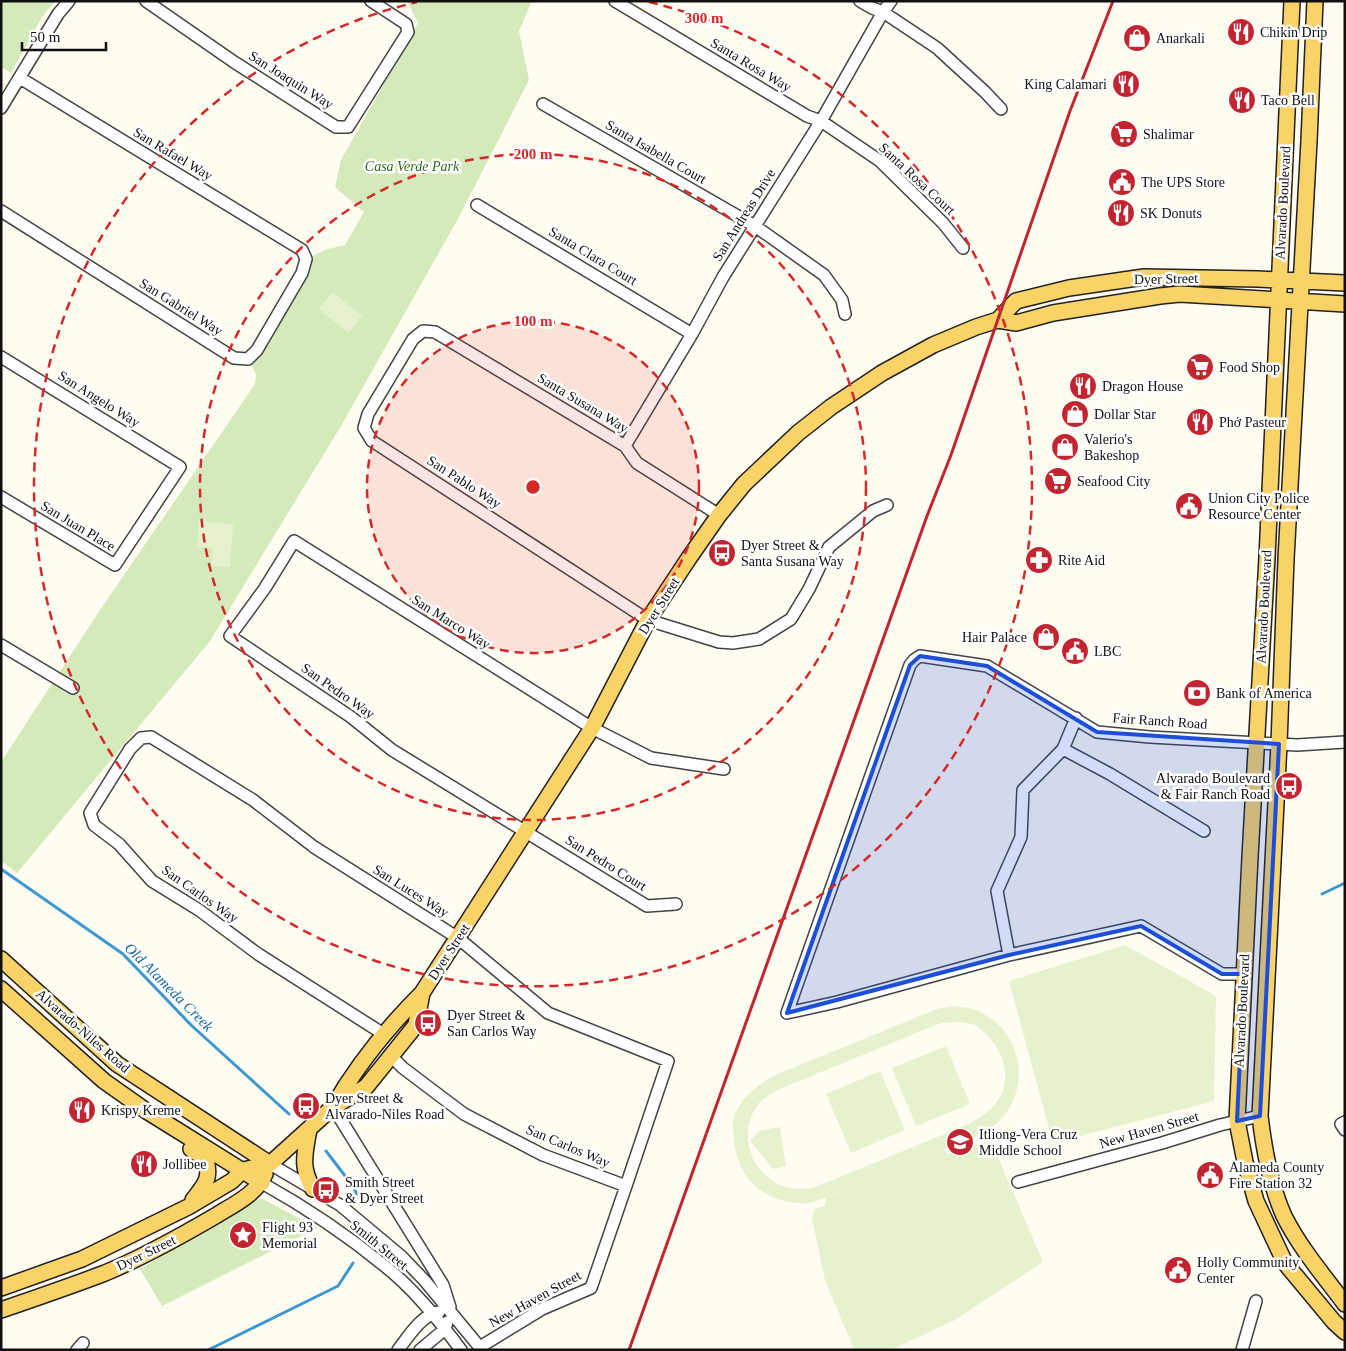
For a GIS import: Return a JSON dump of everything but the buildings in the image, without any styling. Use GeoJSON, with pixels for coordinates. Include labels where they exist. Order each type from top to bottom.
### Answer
{"type":"FeatureCollection","features":[{"type":"Feature","properties":{"kind":"main road","name":"Alvarado Boulevard"},"geometry":{"type":"LineString","coordinates":[[1292,1],[1267,558],[1237,1121],[1245,1162],[1256,1201],[1285,1263],[1334,1322],[1345,1332]]}},
{"type":"Feature","properties":{"kind":"main road","name":"Alvarado Boulevard"},"geometry":{"type":"LineString","coordinates":[[1315,1],[1260,1116],[1263,1141],[1273,1185],[1284,1216],[1305,1251],[1345,1304]]}},
{"type":"Feature","properties":{"kind":"main road","name":"Dyer Street"},"geometry":{"type":"LineString","coordinates":[[998,320],[1016,301],[1079,286],[1148,277],[1345,283]]}},
{"type":"Feature","properties":{"kind":"main road","name":"Dyer Street"},"geometry":{"type":"LineString","coordinates":[[333,1107],[350,1077],[400,1015],[422,993],[458,938],[592,728],[648,620],[719,515],[744,484],[798,433],[831,407],[882,373],[933,345],[998,320],[1016,322],[1053,313],[1180,294],[1345,304]]}},
{"type":"Feature","properties":{"kind":"main road","name":"Alvarado-Niles Road"},"geometry":{"type":"LineString","coordinates":[[1,959],[117,1064],[270,1164]]}},
{"type":"Feature","properties":{"kind":"main road","name":"Alvarado-Niles Road"},"geometry":{"type":"LineString","coordinates":[[1,989],[104,1080],[145,1110],[262,1183]]}},
{"type":"Feature","properties":{"kind":"main road","name":"Dyer Street"},"geometry":{"type":"LineString","coordinates":[[1,1310],[106,1272],[183,1235],[231,1206],[262,1183],[270,1164],[333,1107],[366,1087],[392,1057],[416,1025],[422,993]]}},
{"type":"Feature","properties":{"kind":"main road"},"geometry":{"type":"LineString","coordinates":[[145,1110],[158,1126],[206,1159],[209,1171],[208,1178],[204,1187],[188,1207]]}},
{"type":"Feature","properties":{"kind":"main road"},"geometry":{"type":"LineString","coordinates":[[309,1129],[304,1164],[306,1176],[313,1189]]}},
{"type":"Feature","properties":{"kind":"main road","name":"Dyer Street"},"geometry":{"type":"LineString","coordinates":[[1,1288],[82,1259],[188,1207],[232,1181],[243,1170],[270,1164]]}},
{"type":"Feature","properties":{"kind":"street"},"geometry":{"type":"LineString","coordinates":[[1,108],[58,14],[69,1]]}},
{"type":"Feature","properties":{"kind":"street","name":"San Joaquin Way"},"geometry":{"type":"LineString","coordinates":[[146,1],[234,62],[336,127],[348,127],[408,32],[406,24],[373,2]]}},
{"type":"Feature","properties":{"kind":"street","name":"Santa Rosa Way"},"geometry":{"type":"LineString","coordinates":[[615,1],[807,116],[821,121]]}},
{"type":"Feature","properties":{"kind":"street"},"geometry":{"type":"LineString","coordinates":[[860,1],[883,12],[937,48],[1000,109]]}},
{"type":"Feature","properties":{"kind":"street","name":"San Andreas Drive"},"geometry":{"type":"LineString","coordinates":[[625,446],[692,334],[723,277],[821,121],[883,12],[892,1]]}},
{"type":"Feature","properties":{"kind":"street","name":"San Rafael Way"},"geometry":{"type":"LineString","coordinates":[[20,78],[302,250],[306,259]]}},
{"type":"Feature","properties":{"kind":"street","name":"Santa Isabella Court"},"geometry":{"type":"LineString","coordinates":[[543,104],[754,226],[824,275],[842,300],[845,314]]}},
{"type":"Feature","properties":{"kind":"street","name":"Santa Rosa Court"},"geometry":{"type":"LineString","coordinates":[[821,121],[880,161],[944,223],[963,248]]}},
{"type":"Feature","properties":{"kind":"street","name":"Santa Clara Court"},"geometry":{"type":"LineString","coordinates":[[477,205],[692,334]]}},
{"type":"Feature","properties":{"kind":"street","name":"San Gabriel Way"},"geometry":{"type":"LineString","coordinates":[[1,211],[234,358],[248,359],[257,350],[302,274],[306,259]]}},
{"type":"Feature","properties":{"kind":"street","name":"Santa Susana Way"},"geometry":{"type":"LineString","coordinates":[[423,331],[435,332],[625,446],[637,464],[719,515]]}},
{"type":"Feature","properties":{"kind":"street","name":"San Pablo Way"},"geometry":{"type":"LineString","coordinates":[[423,331],[413,339],[368,414],[364,428],[372,441],[648,620],[719,642],[733,643],[760,639],[792,619],[810,589],[829,547],[873,511],[887,505]]}},
{"type":"Feature","properties":{"kind":"street","name":"San Angelo Way"},"geometry":{"type":"LineString","coordinates":[[1,357],[180,467]]}},
{"type":"Feature","properties":{"kind":"street","name":"San Juan Place"},"geometry":{"type":"LineString","coordinates":[[1,497],[115,566],[180,467]]}},
{"type":"Feature","properties":{"kind":"street","name":"San Marco Way"},"geometry":{"type":"LineString","coordinates":[[294,541],[592,728],[651,758],[724,770]]}},
{"type":"Feature","properties":{"kind":"street","name":"San Pedro Way"},"geometry":{"type":"LineString","coordinates":[[294,541],[265,588],[230,636],[351,717],[392,750],[525,831]]}},
{"type":"Feature","properties":{"kind":"street"},"geometry":{"type":"LineString","coordinates":[[1,644],[73,688]]}},
{"type":"Feature","properties":{"kind":"street","name":"Fair Ranch Road"},"geometry":{"type":"LineString","coordinates":[[1009,955],[837,1002],[787,1013],[910,665],[920,656],[987,666],[1097,732],[1150,737],[1297,745],[1345,742]]}},
{"type":"Feature","properties":{"kind":"street"},"geometry":{"type":"LineString","coordinates":[[1076,718],[1063,749],[1023,790],[1021,837],[997,891],[1009,955],[1141,926],[1222,974],[1244,974]]}},
{"type":"Feature","properties":{"kind":"street","name":"San Luces Way"},"geometry":{"type":"LineString","coordinates":[[141,738],[151,737],[253,800],[314,847],[458,938],[548,1012],[668,1061],[626,1186]]}},
{"type":"Feature","properties":{"kind":"street","name":"San Carlos Way"},"geometry":{"type":"LineString","coordinates":[[141,738],[130,749],[90,813],[94,825],[119,844],[152,881],[199,910],[258,954],[385,1035]]}},
{"type":"Feature","properties":{"kind":"street"},"geometry":{"type":"LineString","coordinates":[[1063,749],[1110,774],[1204,831]]}},
{"type":"Feature","properties":{"kind":"street","name":"San Pedro Court"},"geometry":{"type":"LineString","coordinates":[[525,831],[647,906],[676,904]]}},
{"type":"Feature","properties":{"kind":"street","name":"San Carlos Way"},"geometry":{"type":"LineString","coordinates":[[392,1057],[403,1068],[464,1114],[543,1154],[626,1186]]}},
{"type":"Feature","properties":{"kind":"street","name":"Smith Street"},"geometry":{"type":"LineString","coordinates":[[333,1107],[443,1285],[451,1311]]}},
{"type":"Feature","properties":{"kind":"street","name":"New Haven Street"},"geometry":{"type":"LineString","coordinates":[[1018,1182],[1260,1116]]}},
{"type":"Feature","properties":{"kind":"street","name":"Smith Street"},"geometry":{"type":"LineString","coordinates":[[270,1164],[345,1209],[401,1256],[451,1311],[481,1348]]}},
{"type":"Feature","properties":{"kind":"street","name":"Smith Street"},"geometry":{"type":"LineString","coordinates":[[262,1183],[324,1221],[387,1268],[432,1313],[461,1350]]}},
{"type":"Feature","properties":{"kind":"street","name":"New Haven Street"},"geometry":{"type":"LineString","coordinates":[[481,1348],[542,1309],[591,1288],[626,1186]]}},
{"type":"Feature","properties":{"kind":"street"},"geometry":{"type":"LineString","coordinates":[[1242,1350],[1256,1301]]}},
{"type":"Feature","properties":{"kind":"street"},"geometry":{"type":"LineString","coordinates":[[398,1350],[414,1329],[432,1313],[451,1311],[445,1329],[420,1350]]}},
{"type":"Feature","properties":{"kind":"highlighted area"},"geometry":{"type":"Polygon","coordinates":[[[920,656],[987,666],[1097,732],[1279,744],[1260,1116],[1237,1121],[1244,974],[1222,974],[1141,926],[1009,955],[787,1013],[910,665],[920,656]]]}},
{"type":"Feature","properties":{"kind":"green space"},"geometry":{"type":"Polygon","coordinates":[[[1,1],[55,1],[42,17],[11,73],[1,67],[1,1]]]}},
{"type":"Feature","properties":{"kind":"green space","name":"Casa Verde Park"},"geometry":{"type":"Polygon","coordinates":[[[407,1],[532,1],[519,31],[529,80],[459,217],[341,426],[210,641],[17,873],[1,861],[1,762],[100,610],[255,384],[256,374],[248,359],[306,259],[328,249],[345,245],[364,212],[335,187],[341,160],[418,23],[407,1]]]}},
{"type":"Feature","properties":{"kind":"green space"},"geometry":{"type":"Polygon","coordinates":[[[332,292],[362,316],[348,333],[319,309],[332,292]]]}},
{"type":"Feature","properties":{"kind":"green space"},"geometry":{"type":"Polygon","coordinates":[[[199,521],[233,524],[230,567],[211,566],[212,548],[197,547],[199,521]]]}},
{"type":"Feature","properties":{"kind":"green space"},"geometry":{"type":"Polygon","coordinates":[[[1125,945],[1216,996],[1214,1101],[1053,1143],[1009,981],[1125,945]]]}},
{"type":"Feature","properties":{"kind":"green space"},"geometry":{"type":"Polygon","coordinates":[[[953,1006],[972,1009],[989,1017],[1002,1029],[1012,1043],[1017,1059],[1019,1076],[1016,1094],[1008,1110],[990,1128],[977,1136],[944,1150],[948,1154],[986,1142],[993,1146],[1043,1262],[953,1321],[891,1350],[854,1350],[825,1280],[812,1218],[815,1209],[824,1206],[826,1203],[825,1198],[849,1188],[805,1203],[784,1201],[761,1191],[752,1183],[739,1162],[735,1150],[733,1120],[739,1106],[748,1094],[773,1076],[937,1009],[953,1006]],[[960,1022],[941,1023],[782,1088],[767,1096],[760,1102],[753,1114],[749,1126],[748,1139],[750,1152],[764,1174],[774,1182],[786,1187],[796,1189],[813,1188],[971,1123],[983,1116],[995,1104],[1003,1091],[1005,1071],[1003,1061],[999,1051],[987,1034],[975,1026],[960,1022]]]}},
{"type":"Feature","properties":{"kind":"green space"},"geometry":{"type":"Polygon","coordinates":[[[946,1046],[970,1104],[916,1126],[892,1068],[946,1046]]]}},
{"type":"Feature","properties":{"kind":"green space"},"geometry":{"type":"Polygon","coordinates":[[[880,1071],[905,1130],[851,1153],[826,1094],[880,1071]]]}},
{"type":"Feature","properties":{"kind":"green space"},"geometry":{"type":"Polygon","coordinates":[[[780,1127],[786,1166],[773,1169],[750,1141],[759,1131],[780,1127]]]}},
{"type":"Feature","properties":{"kind":"green space"},"geometry":{"type":"Polygon","coordinates":[[[261,1198],[317,1228],[162,1306],[140,1269],[261,1198]]]}},
{"type":"Feature","properties":{"kind":"waterway","name":"Old Alameda Creek"},"geometry":{"type":"LineString","coordinates":[[1,869],[123,954],[191,1025],[289,1114]]}},
{"type":"Feature","properties":{"kind":"waterway"},"geometry":{"type":"LineString","coordinates":[[1322,894],[1345,883]]}},
{"type":"Feature","properties":{"kind":"waterway","name":"Old Alameda Creek"},"geometry":{"type":"LineString","coordinates":[[326,1151],[357,1194]]}},
{"type":"Feature","properties":{"kind":"waterway","name":"Old Alameda Creek"},"geometry":{"type":"LineString","coordinates":[[208,1350],[338,1286],[353,1263]]}},
{"type":"Feature","properties":{"kind":"railway"},"geometry":{"type":"LineString","coordinates":[[629,1350],[927,516],[951,455],[1070,111],[1113,1]]}},
{"type":"Feature","properties":{"kind":"place","name":"Chikin Drip"},"geometry":{"type":"Point","coordinates":[1241,32]}},
{"type":"Feature","properties":{"kind":"place","name":"Anarkali"},"geometry":{"type":"Point","coordinates":[1137,38]}},
{"type":"Feature","properties":{"kind":"place","name":"King Calamari"},"geometry":{"type":"Point","coordinates":[1126,84]}},
{"type":"Feature","properties":{"kind":"place","name":"Taco Bell"},"geometry":{"type":"Point","coordinates":[1242,100]}},
{"type":"Feature","properties":{"kind":"place","name":"Shalimar"},"geometry":{"type":"Point","coordinates":[1124,134]}},
{"type":"Feature","properties":{"kind":"place","name":"The UPS Store"},"geometry":{"type":"Point","coordinates":[1122,182]}},
{"type":"Feature","properties":{"kind":"place","name":"SK Donuts"},"geometry":{"type":"Point","coordinates":[1121,213]}},
{"type":"Feature","properties":{"kind":"place","name":"Food Shop"},"geometry":{"type":"Point","coordinates":[1200,367]}},
{"type":"Feature","properties":{"kind":"place","name":"Dragon House"},"geometry":{"type":"Point","coordinates":[1083,386]}},
{"type":"Feature","properties":{"kind":"place","name":"Dollar Star"},"geometry":{"type":"Point","coordinates":[1075,414]}},
{"type":"Feature","properties":{"kind":"place","name":"Phở Pasteur"},"geometry":{"type":"Point","coordinates":[1200,422]}},
{"type":"Feature","properties":{"kind":"place","name":"Valerio's Bakeshop"},"geometry":{"type":"Point","coordinates":[1065,447]}},
{"type":"Feature","properties":{"kind":"place","name":"Seafood City"},"geometry":{"type":"Point","coordinates":[1058,481]}},
{"type":"Feature","properties":{"kind":"place","name":"Union City Police Resource Center"},"geometry":{"type":"Point","coordinates":[1189,506]}},
{"type":"Feature","properties":{"kind":"place","name":"Dyer Street & Santa Susana Way"},"geometry":{"type":"Point","coordinates":[722,553]}},
{"type":"Feature","properties":{"kind":"place","name":"Rite Aid"},"geometry":{"type":"Point","coordinates":[1039,560]}},
{"type":"Feature","properties":{"kind":"place","name":"Hair Palace"},"geometry":{"type":"Point","coordinates":[1046,637]}},
{"type":"Feature","properties":{"kind":"place","name":"LBC"},"geometry":{"type":"Point","coordinates":[1075,651]}},
{"type":"Feature","properties":{"kind":"place","name":"Bank of America"},"geometry":{"type":"Point","coordinates":[1197,693]}},
{"type":"Feature","properties":{"kind":"place","name":"Alvarado Boulevard & Fair Ranch Road"},"geometry":{"type":"Point","coordinates":[1289,786]}},
{"type":"Feature","properties":{"kind":"place","name":"Dyer Street & San Carlos Way"},"geometry":{"type":"Point","coordinates":[428,1023]}},
{"type":"Feature","properties":{"kind":"place","name":"Dyer Street & Alvarado-Niles Road"},"geometry":{"type":"Point","coordinates":[306,1106]}},
{"type":"Feature","properties":{"kind":"place","name":"Krispy Kreme"},"geometry":{"type":"Point","coordinates":[82,1110]}},
{"type":"Feature","properties":{"kind":"place","name":"Itliong-Vera Cruz Middle School"},"geometry":{"type":"Point","coordinates":[960,1142]}},
{"type":"Feature","properties":{"kind":"place","name":"Jollibee"},"geometry":{"type":"Point","coordinates":[144,1164]}},
{"type":"Feature","properties":{"kind":"place","name":"Alameda County Fire Station 32"},"geometry":{"type":"Point","coordinates":[1210,1175]}},
{"type":"Feature","properties":{"kind":"place","name":"Smith Street & Dyer Street"},"geometry":{"type":"Point","coordinates":[326,1190]}},
{"type":"Feature","properties":{"kind":"place","name":"Flight 93 Memorial"},"geometry":{"type":"Point","coordinates":[243,1235]}},
{"type":"Feature","properties":{"kind":"place","name":"Holly Community Center"},"geometry":{"type":"Point","coordinates":[1178,1270]}}]}
